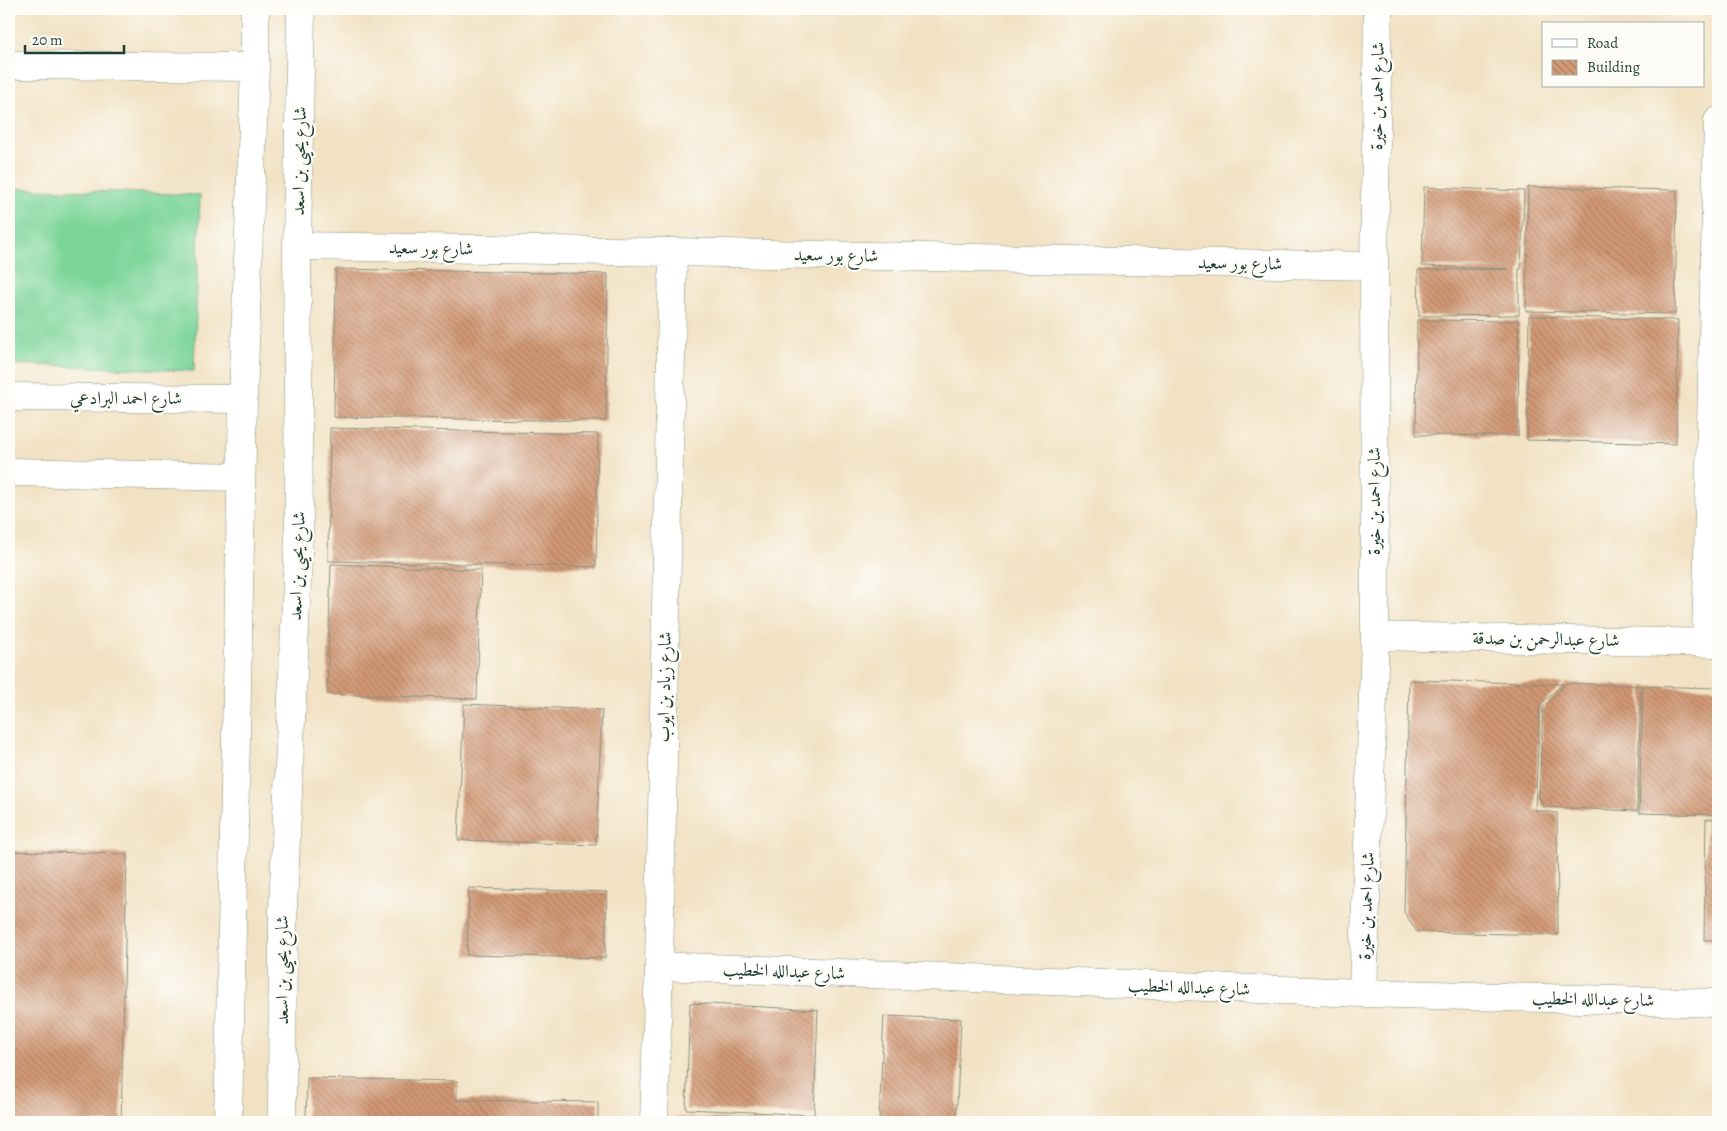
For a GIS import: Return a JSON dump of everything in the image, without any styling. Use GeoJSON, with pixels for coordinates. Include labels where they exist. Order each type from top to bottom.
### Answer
{"type":"FeatureCollection","features":[{"type":"Feature","properties":{"kind":"street"},"geometry":{"type":"LineString","coordinates":[[228,1122],[241,478],[255,66],[255,9]]}},
{"type":"Feature","properties":{"kind":"street","name":"شارع يحيى بن اسعد"},"geometry":{"type":"LineString","coordinates":[[282,1122],[283,909],[299,533],[297,246],[302,9]]}},
{"type":"Feature","properties":{"kind":"street","name":"شارع احمد بن خيرة"},"geometry":{"type":"LineString","coordinates":[[1363,993],[1375,636],[1374,266],[1378,9]]}},
{"type":"Feature","properties":{"kind":"street"},"geometry":{"type":"LineString","coordinates":[[9,64],[255,66]]}},
{"type":"Feature","properties":{"kind":"street"},"geometry":{"type":"LineString","coordinates":[[1712,642],[1718,121]]}},
{"type":"Feature","properties":{"kind":"street","name":"شارع بور سعيد"},"geometry":{"type":"LineString","coordinates":[[297,246],[1374,266]]}},
{"type":"Feature","properties":{"kind":"street","name":"شارع زياد بن ايوب"},"geometry":{"type":"LineString","coordinates":[[654,1122],[659,966],[673,252]]}},
{"type":"Feature","properties":{"kind":"street","name":"شارع احمد البرادعي"},"geometry":{"type":"LineString","coordinates":[[9,397],[243,399]]}},
{"type":"Feature","properties":{"kind":"street"},"geometry":{"type":"LineString","coordinates":[[9,472],[241,478]]}},
{"type":"Feature","properties":{"kind":"street","name":"شارع عبدالرحمن بن صدقة"},"geometry":{"type":"LineString","coordinates":[[1375,636],[1712,642]]}},
{"type":"Feature","properties":{"kind":"street","name":"شارع عبدالله الخطيب"},"geometry":{"type":"LineString","coordinates":[[659,966],[1363,993],[1718,1003]]}},
{"type":"Feature","properties":{"kind":"green space"},"geometry":{"type":"Polygon","coordinates":[[[9,188],[200,195],[194,371],[9,364],[9,188]]]}},
{"type":"Feature","properties":{"kind":"building"},"geometry":{"type":"Polygon","coordinates":[[[1424,187],[1524,191],[1521,269],[1519,269],[1519,315],[1419,316],[1418,270],[1507,269],[1422,266],[1424,187]]]}},
{"type":"Feature","properties":{"kind":"building"},"geometry":{"type":"Polygon","coordinates":[[[1528,187],[1677,190],[1675,314],[1526,311],[1528,187]]]}},
{"type":"Feature","properties":{"kind":"building"},"geometry":{"type":"Polygon","coordinates":[[[336,269],[608,274],[606,421],[334,417],[336,269]]]}},
{"type":"Feature","properties":{"kind":"building"},"geometry":{"type":"Polygon","coordinates":[[[1529,316],[1678,320],[1676,444],[1527,440],[1529,316]]]}},
{"type":"Feature","properties":{"kind":"building"},"geometry":{"type":"Polygon","coordinates":[[[1417,320],[1519,321],[1518,436],[1416,435],[1417,320]]]}},
{"type":"Feature","properties":{"kind":"building"},"geometry":{"type":"Polygon","coordinates":[[[330,428],[598,434],[596,567],[328,561],[330,428]]]}},
{"type":"Feature","properties":{"kind":"building"},"geometry":{"type":"Polygon","coordinates":[[[331,564],[481,570],[477,699],[327,694],[331,564]]]}},
{"type":"Feature","properties":{"kind":"building"},"geometry":{"type":"Polygon","coordinates":[[[1409,680],[1563,684],[1540,705],[1535,810],[1557,813],[1558,935],[1417,932],[1404,912],[1409,680]]]}},
{"type":"Feature","properties":{"kind":"building"},"geometry":{"type":"Polygon","coordinates":[[[1567,683],[1641,686],[1637,811],[1543,807],[1539,797],[1543,707],[1567,683]]]}},
{"type":"Feature","properties":{"kind":"building"},"geometry":{"type":"Polygon","coordinates":[[[1643,686],[1718,688],[1718,815],[1639,813],[1643,686]]]}},
{"type":"Feature","properties":{"kind":"building"},"geometry":{"type":"Polygon","coordinates":[[[464,704],[602,710],[596,845],[458,840],[464,704]]]}},
{"type":"Feature","properties":{"kind":"building"},"geometry":{"type":"Polygon","coordinates":[[[1706,819],[1718,819],[1718,940],[1704,940],[1706,819]]]}},
{"type":"Feature","properties":{"kind":"building"},"geometry":{"type":"Polygon","coordinates":[[[9,851],[127,854],[121,1122],[9,1122],[9,851]]]}},
{"type":"Feature","properties":{"kind":"building"},"geometry":{"type":"Polygon","coordinates":[[[469,888],[607,892],[605,958],[467,955],[469,888]]]}},
{"type":"Feature","properties":{"kind":"building"},"geometry":{"type":"Polygon","coordinates":[[[690,1003],[818,1010],[814,1115],[686,1109],[690,1003]]]}},
{"type":"Feature","properties":{"kind":"building"},"geometry":{"type":"Polygon","coordinates":[[[884,1016],[961,1019],[956,1122],[879,1122],[884,1016]]]}},
{"type":"Feature","properties":{"kind":"building"},"geometry":{"type":"Polygon","coordinates":[[[307,1078],[457,1081],[457,1100],[598,1102],[598,1122],[306,1122],[307,1078]]]}},
{"type":"Feature","properties":{"kind":"building"},"geometry":{"type":"Polygon","coordinates":[[[676,1117],[763,1121],[763,1122],[676,1122],[676,1117]]]}}]}
